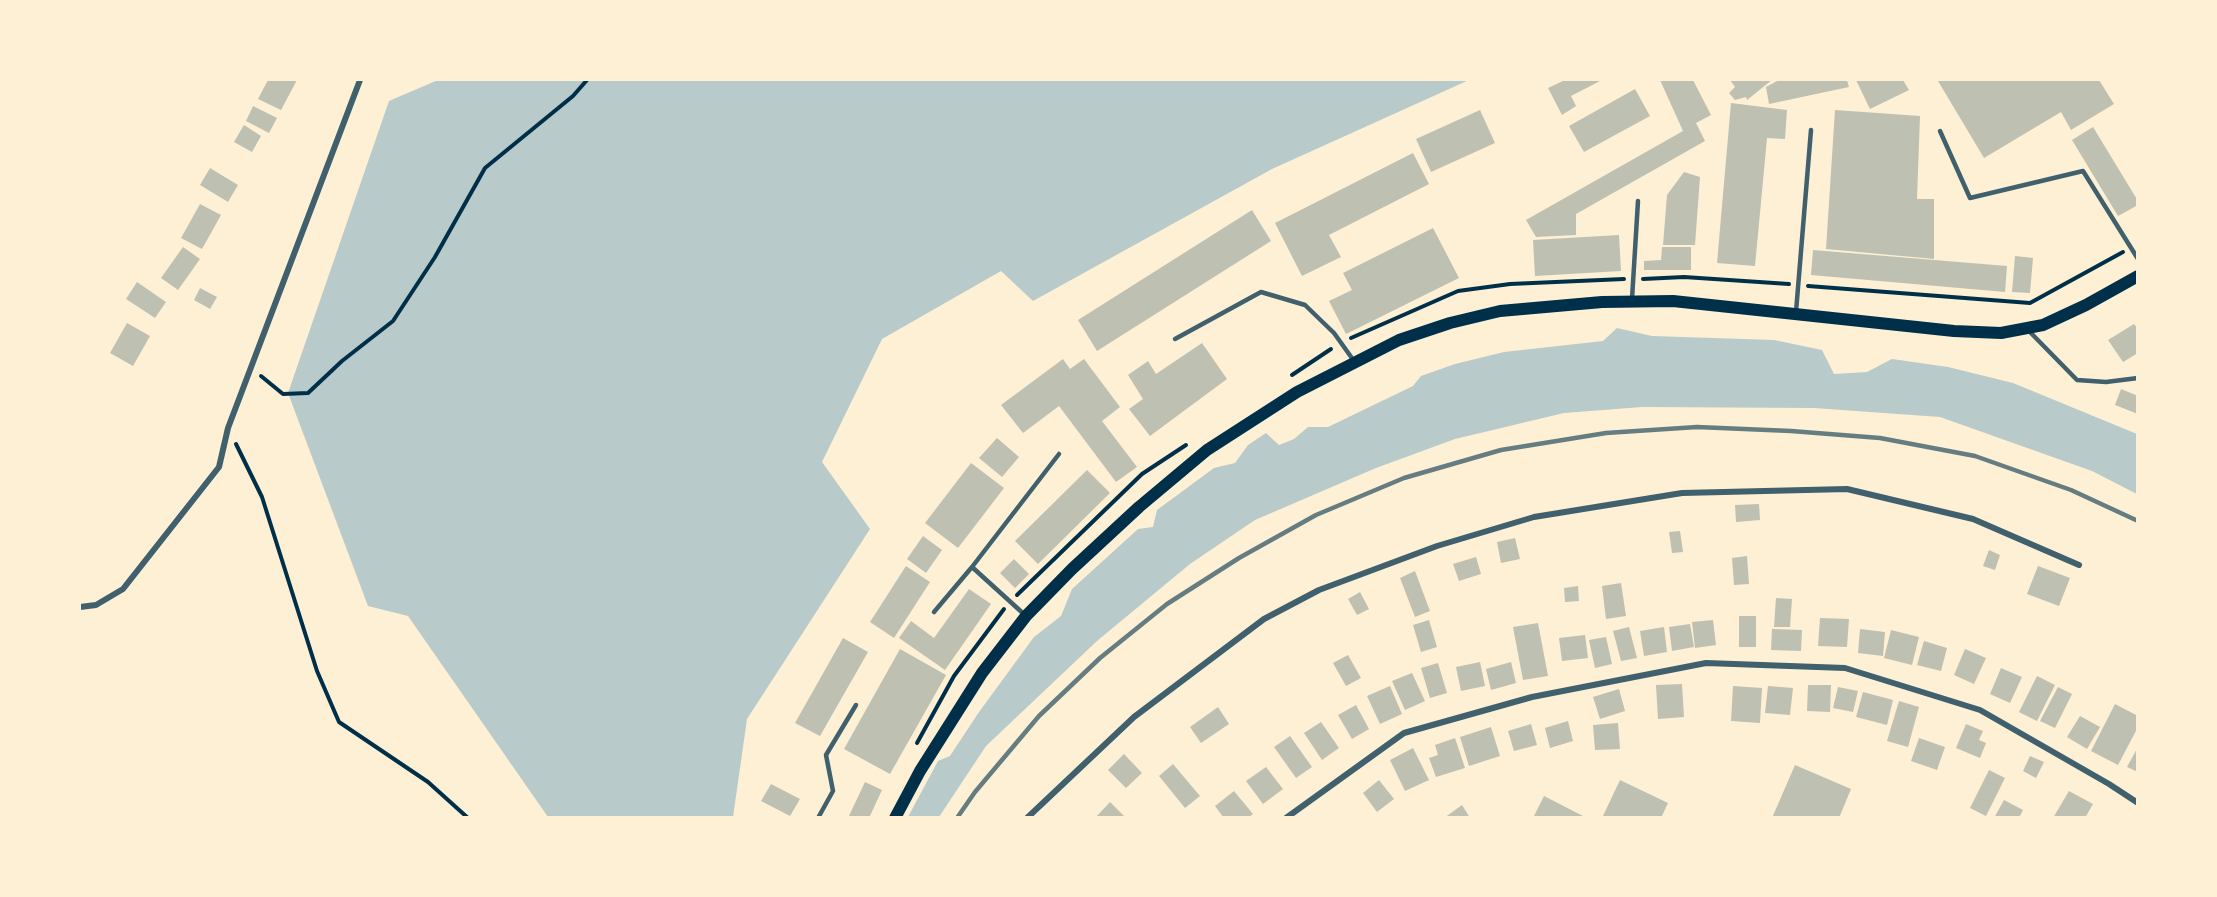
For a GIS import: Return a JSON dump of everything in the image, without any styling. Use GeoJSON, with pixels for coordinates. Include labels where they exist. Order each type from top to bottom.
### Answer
{"type":"FeatureCollection","features":[{"type":"Feature","properties":{"kind":"main road"},"geometry":{"type":"LineString","coordinates":[[895,818],[920,771],[982,672],[1026,615],[1072,569],[1138,507],[1207,450],[1297,392],[1399,340],[1450,323],[1500,311],[1571,304],[1632,302],[1672,302],[1954,331],[2001,333],[2043,325],[2138,276]]}},
{"type":"Feature","properties":{"kind":"street"},"geometry":{"type":"LineString","coordinates":[[80,607],[96,605],[123,589],[219,467],[228,428],[360,80]]}},
{"type":"Feature","properties":{"kind":"street"},"geometry":{"type":"LineString","coordinates":[[1027,818],[1134,717],[1264,619],[1318,590],[1437,546],[1534,517],[1682,493],[1847,489],[1973,519],[2079,565]]}},
{"type":"Feature","properties":{"kind":"street"},"geometry":{"type":"LineString","coordinates":[[1286,818],[1404,733],[1532,697],[1706,663],[1845,668],[1980,710],[2138,803]]}},
{"type":"Feature","properties":{"kind":"lane"},"geometry":{"type":"LineString","coordinates":[[1796,315],[1810,130]]}},
{"type":"Feature","properties":{"kind":"lane"},"geometry":{"type":"LineString","coordinates":[[1940,131],[1970,198],[2083,171],[2138,259]]}},
{"type":"Feature","properties":{"kind":"lane"},"geometry":{"type":"LineString","coordinates":[[1632,302],[1638,201]]}},
{"type":"Feature","properties":{"kind":"lane"},"geometry":{"type":"LineString","coordinates":[[1175,339],[1261,292],[1305,305],[1334,333],[1354,361]]}},
{"type":"Feature","properties":{"kind":"lane"},"geometry":{"type":"LineString","coordinates":[[2026,328],[2077,380],[2106,382],[2138,378]]}},
{"type":"Feature","properties":{"kind":"lane"},"geometry":{"type":"LineString","coordinates":[[934,612],[972,567],[1059,454]]}},
{"type":"Feature","properties":{"kind":"lane"},"geometry":{"type":"LineString","coordinates":[[972,567],[1026,615]]}},
{"type":"Feature","properties":{"kind":"lane"},"geometry":{"type":"LineString","coordinates":[[818,818],[833,791],[826,755],[856,705]]}},
{"type":"Feature","properties":{"kind":"path"},"geometry":{"type":"LineString","coordinates":[[250,368],[283,394],[308,393],[342,361],[393,321],[435,257],[485,168],[573,96],[587,80]]}},
{"type":"Feature","properties":{"kind":"path"},"geometry":{"type":"LineString","coordinates":[[1291,376],[1341,343],[1458,291],[1510,284],[1684,277],[2030,303],[2131,248]]}},
{"type":"Feature","properties":{"kind":"path"},"geometry":{"type":"LineString","coordinates":[[228,428],[262,497],[317,671],[339,722],[428,782],[468,818]]}},
{"type":"Feature","properties":{"kind":"path"},"geometry":{"type":"LineString","coordinates":[[915,747],[954,676],[1010,602],[1142,474],[1192,441]]}},
{"type":"Feature","properties":{"kind":"shaded area"},"geometry":{"type":"Polygon","coordinates":[[[438,80],[1469,80],[1272,169],[1033,301],[1001,271],[882,339],[822,462],[870,529],[747,719],[733,817],[548,817],[408,616],[368,606],[288,393],[389,101],[438,80]]]}},
{"type":"Feature","properties":{"kind":"shaded area"},"geometry":{"type":"Polygon","coordinates":[[[1617,328],[1652,336],[1774,340],[1822,350],[1834,374],[1867,372],[1892,359],[1948,367],[2013,383],[2137,434],[2137,494],[2092,471],[1940,417],[1814,408],[1642,407],[1564,413],[1455,439],[1376,468],[1255,520],[1190,564],[1097,641],[986,746],[939,817],[908,817],[938,761],[950,756],[1034,637],[1061,616],[1072,589],[1138,529],[1153,527],[1157,510],[1214,468],[1235,463],[1248,445],[1266,433],[1279,445],[1294,439],[1308,427],[1328,427],[1413,386],[1421,376],[1455,364],[1504,352],[1603,341],[1617,328]]]}},
{"type":"Feature","properties":{"kind":"building"},"geometry":{"type":"Polygon","coordinates":[[[268,80],[297,80],[281,110],[258,99],[268,80]]]}},
{"type":"Feature","properties":{"kind":"building"},"geometry":{"type":"Polygon","coordinates":[[[1565,80],[1602,80],[1571,96],[1576,106],[1562,115],[1548,88],[1565,80]]]}},
{"type":"Feature","properties":{"kind":"building"},"geometry":{"type":"Polygon","coordinates":[[[1660,80],[1693,80],[1711,115],[1696,123],[1705,141],[1576,214],[1576,235],[1536,237],[1526,220],[1683,131],[1660,80]]]}},
{"type":"Feature","properties":{"kind":"building"},"geometry":{"type":"Polygon","coordinates":[[[1730,80],[1772,80],[1747,100],[1746,97],[1735,100],[1729,93],[1735,87],[1730,80]]]}},
{"type":"Feature","properties":{"kind":"building"},"geometry":{"type":"Polygon","coordinates":[[[1779,80],[1847,80],[1849,87],[1769,104],[1766,87],[1779,80]]]}},
{"type":"Feature","properties":{"kind":"building"},"geometry":{"type":"Polygon","coordinates":[[[1856,80],[1903,80],[1909,90],[1870,109],[1856,80]]]}},
{"type":"Feature","properties":{"kind":"building"},"geometry":{"type":"Polygon","coordinates":[[[2099,80],[2114,104],[2071,130],[2061,112],[1984,158],[1938,81],[2099,80]]]}},
{"type":"Feature","properties":{"kind":"building"},"geometry":{"type":"Polygon","coordinates":[[[1635,89],[1650,116],[1584,152],[1569,126],[1635,89]]]}},
{"type":"Feature","properties":{"kind":"building"},"geometry":{"type":"Polygon","coordinates":[[[1731,103],[1787,110],[1785,139],[1767,138],[1755,266],[1717,263],[1731,103]]]}},
{"type":"Feature","properties":{"kind":"building"},"geometry":{"type":"Polygon","coordinates":[[[253,106],[277,118],[269,133],[246,121],[253,106]]]}},
{"type":"Feature","properties":{"kind":"building"},"geometry":{"type":"Polygon","coordinates":[[[1480,110],[1495,143],[1431,172],[1416,139],[1480,110]]]}},
{"type":"Feature","properties":{"kind":"building"},"geometry":{"type":"Polygon","coordinates":[[[1835,110],[1920,116],[1917,199],[1934,199],[1934,259],[1826,249],[1835,110]]]}},
{"type":"Feature","properties":{"kind":"building"},"geometry":{"type":"Polygon","coordinates":[[[244,125],[261,136],[252,152],[234,142],[244,125]]]}},
{"type":"Feature","properties":{"kind":"building"},"geometry":{"type":"Polygon","coordinates":[[[2093,127],[2138,201],[2138,205],[2118,216],[2072,140],[2093,127]]]}},
{"type":"Feature","properties":{"kind":"building"},"geometry":{"type":"Polygon","coordinates":[[[1413,153],[1429,184],[1329,235],[1341,257],[1302,276],[1275,223],[1413,153]]]}},
{"type":"Feature","properties":{"kind":"building"},"geometry":{"type":"Polygon","coordinates":[[[210,168],[238,185],[228,202],[200,185],[210,168]]]}},
{"type":"Feature","properties":{"kind":"building"},"geometry":{"type":"Polygon","coordinates":[[[1684,172],[1700,177],[1695,245],[1663,245],[1667,195],[1684,172]]]}},
{"type":"Feature","properties":{"kind":"building"},"geometry":{"type":"Polygon","coordinates":[[[200,204],[221,215],[202,249],[181,238],[200,204]]]}},
{"type":"Feature","properties":{"kind":"building"},"geometry":{"type":"Polygon","coordinates":[[[1252,210],[1271,241],[1097,351],[1078,320],[1252,210]]]}},
{"type":"Feature","properties":{"kind":"building"},"geometry":{"type":"Polygon","coordinates":[[[1433,228],[1459,278],[1346,334],[1329,301],[1352,290],[1343,273],[1433,228]]]}},
{"type":"Feature","properties":{"kind":"building"},"geometry":{"type":"Polygon","coordinates":[[[1619,235],[1621,271],[1535,276],[1533,240],[1619,235]]]}},
{"type":"Feature","properties":{"kind":"building"},"geometry":{"type":"Polygon","coordinates":[[[183,247],[200,259],[178,290],[161,278],[183,247]]]}},
{"type":"Feature","properties":{"kind":"building"},"geometry":{"type":"Polygon","coordinates":[[[1662,247],[1691,247],[1691,270],[1644,270],[1644,261],[1661,260],[1662,247]]]}},
{"type":"Feature","properties":{"kind":"building"},"geometry":{"type":"Polygon","coordinates":[[[1813,250],[2007,266],[2005,292],[1811,275],[1813,250]]]}},
{"type":"Feature","properties":{"kind":"building"},"geometry":{"type":"Polygon","coordinates":[[[2015,256],[2033,258],[2030,293],[2012,292],[2015,256]]]}},
{"type":"Feature","properties":{"kind":"building"},"geometry":{"type":"Polygon","coordinates":[[[137,282],[166,302],[155,318],[126,299],[137,282]]]}},
{"type":"Feature","properties":{"kind":"building"},"geometry":{"type":"Polygon","coordinates":[[[200,288],[217,297],[210,309],[194,300],[200,288]]]}},
{"type":"Feature","properties":{"kind":"building"},"geometry":{"type":"Polygon","coordinates":[[[127,323],[150,336],[133,366],[110,353],[127,323]]]}},
{"type":"Feature","properties":{"kind":"building"},"geometry":{"type":"Polygon","coordinates":[[[2134,324],[2138,329],[2138,353],[2123,362],[2108,340],[2134,324]]]}},
{"type":"Feature","properties":{"kind":"building"},"geometry":{"type":"Polygon","coordinates":[[[1202,343],[1227,379],[1150,436],[1129,409],[1143,399],[1128,375],[1148,361],[1156,374],[1202,343]]]}},
{"type":"Feature","properties":{"kind":"building"},"geometry":{"type":"Polygon","coordinates":[[[1063,359],[1070,369],[1084,359],[1120,407],[1102,421],[1137,467],[1116,482],[1059,406],[1023,433],[1001,405],[1063,359]]]}},
{"type":"Feature","properties":{"kind":"building"},"geometry":{"type":"Polygon","coordinates":[[[2121,389],[2138,396],[2138,414],[2115,405],[2121,389]]]}},
{"type":"Feature","properties":{"kind":"building"},"geometry":{"type":"Polygon","coordinates":[[[997,438],[1019,457],[1002,477],[979,458],[997,438]]]}},
{"type":"Feature","properties":{"kind":"building"},"geometry":{"type":"Polygon","coordinates":[[[971,463],[1004,488],[958,548],[925,523],[971,463]]]}},
{"type":"Feature","properties":{"kind":"building"},"geometry":{"type":"Polygon","coordinates":[[[1087,470],[1110,493],[1038,564],[1015,541],[1087,470]]]}},
{"type":"Feature","properties":{"kind":"building"},"geometry":{"type":"Polygon","coordinates":[[[1759,504],[1760,520],[1736,522],[1735,505],[1759,504]]]}},
{"type":"Feature","properties":{"kind":"building"},"geometry":{"type":"Polygon","coordinates":[[[1680,531],[1683,552],[1672,553],[1669,532],[1680,531]]]}},
{"type":"Feature","properties":{"kind":"building"},"geometry":{"type":"Polygon","coordinates":[[[923,536],[942,550],[926,573],[907,559],[923,536]]]}},
{"type":"Feature","properties":{"kind":"building"},"geometry":{"type":"Polygon","coordinates":[[[1515,538],[1520,559],[1501,563],[1497,542],[1515,538]]]}},
{"type":"Feature","properties":{"kind":"building"},"geometry":{"type":"Polygon","coordinates":[[[1989,550],[2000,555],[1995,570],[1983,566],[1989,550]]]}},
{"type":"Feature","properties":{"kind":"building"},"geometry":{"type":"Polygon","coordinates":[[[1747,556],[1749,584],[1734,585],[1732,558],[1747,556]]]}},
{"type":"Feature","properties":{"kind":"building"},"geometry":{"type":"Polygon","coordinates":[[[1476,557],[1481,574],[1459,581],[1453,564],[1476,557]]]}},
{"type":"Feature","properties":{"kind":"building"},"geometry":{"type":"Polygon","coordinates":[[[1014,559],[1029,574],[1015,588],[1000,573],[1014,559]]]}},
{"type":"Feature","properties":{"kind":"building"},"geometry":{"type":"Polygon","coordinates":[[[906,566],[930,582],[894,638],[870,622],[906,566]]]}},
{"type":"Feature","properties":{"kind":"building"},"geometry":{"type":"Polygon","coordinates":[[[2038,566],[2070,578],[2059,606],[2027,594],[2038,566]]]}},
{"type":"Feature","properties":{"kind":"building"},"geometry":{"type":"Polygon","coordinates":[[[1415,571],[1430,611],[1415,617],[1400,578],[1415,571]]]}},
{"type":"Feature","properties":{"kind":"building"},"geometry":{"type":"Polygon","coordinates":[[[1621,583],[1626,616],[1606,619],[1602,586],[1621,583]]]}},
{"type":"Feature","properties":{"kind":"building"},"geometry":{"type":"Polygon","coordinates":[[[1578,586],[1579,601],[1565,602],[1564,588],[1578,586]]]}},
{"type":"Feature","properties":{"kind":"building"},"geometry":{"type":"Polygon","coordinates":[[[969,589],[991,604],[945,670],[899,638],[911,621],[934,638],[969,589]]]}},
{"type":"Feature","properties":{"kind":"building"},"geometry":{"type":"Polygon","coordinates":[[[1360,592],[1369,609],[1357,615],[1348,599],[1360,592]]]}},
{"type":"Feature","properties":{"kind":"building"},"geometry":{"type":"Polygon","coordinates":[[[1776,598],[1792,599],[1790,627],[1774,627],[1776,598]]]}},
{"type":"Feature","properties":{"kind":"building"},"geometry":{"type":"Polygon","coordinates":[[[1739,616],[1756,616],[1756,647],[1739,647],[1739,616]]]}},
{"type":"Feature","properties":{"kind":"building"},"geometry":{"type":"Polygon","coordinates":[[[1820,618],[1849,619],[1847,647],[1818,646],[1820,618]]]}},
{"type":"Feature","properties":{"kind":"building"},"geometry":{"type":"Polygon","coordinates":[[[1429,620],[1437,647],[1421,652],[1413,625],[1429,620]]]}},
{"type":"Feature","properties":{"kind":"building"},"geometry":{"type":"Polygon","coordinates":[[[1713,620],[1716,645],[1695,648],[1692,622],[1713,620]]]}},
{"type":"Feature","properties":{"kind":"building"},"geometry":{"type":"Polygon","coordinates":[[[1538,623],[1548,676],[1523,680],[1513,627],[1538,623]]]}},
{"type":"Feature","properties":{"kind":"building"},"geometry":{"type":"Polygon","coordinates":[[[1690,624],[1694,647],[1672,651],[1669,627],[1690,624]]]}},
{"type":"Feature","properties":{"kind":"building"},"geometry":{"type":"Polygon","coordinates":[[[1629,627],[1637,658],[1621,661],[1613,631],[1629,627]]]}},
{"type":"Feature","properties":{"kind":"building"},"geometry":{"type":"Polygon","coordinates":[[[1664,627],[1667,652],[1644,656],[1640,631],[1664,627]]]}},
{"type":"Feature","properties":{"kind":"building"},"geometry":{"type":"Polygon","coordinates":[[[1772,629],[1802,630],[1801,651],[1771,650],[1772,629]]]}},
{"type":"Feature","properties":{"kind":"building"},"geometry":{"type":"Polygon","coordinates":[[[1860,629],[1885,632],[1883,656],[1858,653],[1860,629]]]}},
{"type":"Feature","properties":{"kind":"building"},"geometry":{"type":"Polygon","coordinates":[[[1891,630],[1919,637],[1912,665],[1884,658],[1891,630]]]}},
{"type":"Feature","properties":{"kind":"building"},"geometry":{"type":"Polygon","coordinates":[[[1585,635],[1588,658],[1562,661],[1559,638],[1585,635]]]}},
{"type":"Feature","properties":{"kind":"building"},"geometry":{"type":"Polygon","coordinates":[[[1606,637],[1612,664],[1595,668],[1589,640],[1606,637]]]}},
{"type":"Feature","properties":{"kind":"building"},"geometry":{"type":"Polygon","coordinates":[[[843,638],[868,652],[820,736],[795,723],[843,638]]]}},
{"type":"Feature","properties":{"kind":"building"},"geometry":{"type":"Polygon","coordinates":[[[1924,641],[1947,648],[1941,671],[1917,665],[1924,641]]]}},
{"type":"Feature","properties":{"kind":"building"},"geometry":{"type":"Polygon","coordinates":[[[900,649],[946,675],[890,774],[844,749],[900,649]]]}},
{"type":"Feature","properties":{"kind":"building"},"geometry":{"type":"Polygon","coordinates":[[[1965,649],[1986,658],[1974,684],[1954,675],[1965,649]]]}},
{"type":"Feature","properties":{"kind":"building"},"geometry":{"type":"Polygon","coordinates":[[[1348,655],[1361,678],[1346,686],[1333,663],[1348,655]]]}},
{"type":"Feature","properties":{"kind":"building"},"geometry":{"type":"Polygon","coordinates":[[[1480,662],[1485,686],[1461,691],[1456,667],[1480,662]]]}},
{"type":"Feature","properties":{"kind":"building"},"geometry":{"type":"Polygon","coordinates":[[[1511,662],[1516,683],[1491,690],[1486,669],[1511,662]]]}},
{"type":"Feature","properties":{"kind":"building"},"geometry":{"type":"Polygon","coordinates":[[[1438,663],[1447,693],[1430,698],[1421,668],[1438,663]]]}},
{"type":"Feature","properties":{"kind":"building"},"geometry":{"type":"Polygon","coordinates":[[[2001,668],[2022,677],[2010,703],[1990,694],[2001,668]]]}},
{"type":"Feature","properties":{"kind":"building"},"geometry":{"type":"Polygon","coordinates":[[[1412,673],[1425,701],[1405,710],[1392,681],[1412,673]]]}},
{"type":"Feature","properties":{"kind":"building"},"geometry":{"type":"Polygon","coordinates":[[[2037,676],[2055,685],[2037,721],[2019,712],[2037,676]]]}},
{"type":"Feature","properties":{"kind":"building"},"geometry":{"type":"Polygon","coordinates":[[[1682,684],[1684,717],[1658,719],[1656,685],[1682,684]]]}},
{"type":"Feature","properties":{"kind":"building"},"geometry":{"type":"Polygon","coordinates":[[[1808,685],[1831,685],[1830,712],[1807,711],[1808,685]]]}},
{"type":"Feature","properties":{"kind":"building"},"geometry":{"type":"Polygon","coordinates":[[[1390,686],[1402,714],[1380,724],[1367,696],[1390,686]]]}},
{"type":"Feature","properties":{"kind":"building"},"geometry":{"type":"Polygon","coordinates":[[[1733,686],[1762,688],[1760,723],[1731,721],[1733,686]]]}},
{"type":"Feature","properties":{"kind":"building"},"geometry":{"type":"Polygon","coordinates":[[[1768,686],[1793,688],[1790,715],[1765,713],[1768,686]]]}},
{"type":"Feature","properties":{"kind":"building"},"geometry":{"type":"Polygon","coordinates":[[[1838,687],[1858,691],[1853,712],[1833,708],[1838,687]]]}},
{"type":"Feature","properties":{"kind":"building"},"geometry":{"type":"Polygon","coordinates":[[[2058,687],[2072,694],[2055,728],[2040,721],[2058,687]]]}},
{"type":"Feature","properties":{"kind":"building"},"geometry":{"type":"Polygon","coordinates":[[[1619,689],[1625,711],[1600,719],[1593,697],[1619,689]]]}},
{"type":"Feature","properties":{"kind":"building"},"geometry":{"type":"Polygon","coordinates":[[[1863,692],[1893,700],[1887,725],[1856,717],[1863,692]]]}},
{"type":"Feature","properties":{"kind":"building"},"geometry":{"type":"Polygon","coordinates":[[[1899,701],[1919,707],[1908,747],[1887,741],[1899,701]]]}},
{"type":"Feature","properties":{"kind":"building"},"geometry":{"type":"Polygon","coordinates":[[[2115,704],[2138,716],[2138,727],[2118,765],[2091,751],[2115,704]]]}},
{"type":"Feature","properties":{"kind":"building"},"geometry":{"type":"Polygon","coordinates":[[[1356,705],[1369,729],[1352,739],[1338,715],[1356,705]]]}},
{"type":"Feature","properties":{"kind":"building"},"geometry":{"type":"Polygon","coordinates":[[[1218,707],[1229,724],[1201,743],[1190,727],[1218,707]]]}},
{"type":"Feature","properties":{"kind":"building"},"geometry":{"type":"Polygon","coordinates":[[[2080,716],[2100,727],[2087,749],[2067,737],[2080,716]]]}},
{"type":"Feature","properties":{"kind":"building"},"geometry":{"type":"Polygon","coordinates":[[[1568,721],[1573,741],[1550,748],[1545,728],[1568,721]]]}},
{"type":"Feature","properties":{"kind":"building"},"geometry":{"type":"Polygon","coordinates":[[[1321,722],[1339,748],[1322,760],[1304,733],[1321,722]]]}},
{"type":"Feature","properties":{"kind":"building"},"geometry":{"type":"Polygon","coordinates":[[[1618,723],[1620,749],[1595,750],[1593,725],[1618,723]]]}},
{"type":"Feature","properties":{"kind":"building"},"geometry":{"type":"Polygon","coordinates":[[[1531,724],[1537,745],[1514,751],[1508,731],[1531,724]]]}},
{"type":"Feature","properties":{"kind":"building"},"geometry":{"type":"Polygon","coordinates":[[[1966,724],[1983,731],[1979,740],[1986,743],[1980,758],[1956,748],[1966,724]]]}},
{"type":"Feature","properties":{"kind":"building"},"geometry":{"type":"Polygon","coordinates":[[[1491,727],[1500,756],[1469,766],[1460,737],[1491,727]]]}},
{"type":"Feature","properties":{"kind":"building"},"geometry":{"type":"Polygon","coordinates":[[[1290,736],[1312,767],[1296,778],[1274,747],[1290,736]]]}},
{"type":"Feature","properties":{"kind":"building"},"geometry":{"type":"Polygon","coordinates":[[[1455,738],[1465,768],[1436,777],[1429,758],[1438,755],[1435,745],[1455,738]]]}},
{"type":"Feature","properties":{"kind":"building"},"geometry":{"type":"Polygon","coordinates":[[[1919,738],[1945,747],[1937,770],[1911,761],[1919,738]]]}},
{"type":"Feature","properties":{"kind":"building"},"geometry":{"type":"Polygon","coordinates":[[[2138,747],[2138,772],[2127,767],[2138,747]]]}},
{"type":"Feature","properties":{"kind":"building"},"geometry":{"type":"Polygon","coordinates":[[[1413,748],[1429,780],[1405,791],[1390,760],[1413,748]]]}},
{"type":"Feature","properties":{"kind":"building"},"geometry":{"type":"Polygon","coordinates":[[[1124,754],[1142,773],[1126,788],[1108,770],[1124,754]]]}},
{"type":"Feature","properties":{"kind":"building"},"geometry":{"type":"Polygon","coordinates":[[[2030,756],[2044,762],[2036,778],[2023,771],[2030,756]]]}},
{"type":"Feature","properties":{"kind":"building"},"geometry":{"type":"Polygon","coordinates":[[[1173,764],[1200,796],[1185,808],[1159,776],[1173,764]]]}},
{"type":"Feature","properties":{"kind":"building"},"geometry":{"type":"Polygon","coordinates":[[[1795,765],[1851,789],[1839,818],[1772,818],[1795,765]]]}},
{"type":"Feature","properties":{"kind":"building"},"geometry":{"type":"Polygon","coordinates":[[[1266,767],[1283,789],[1263,804],[1246,781],[1266,767]]]}},
{"type":"Feature","properties":{"kind":"building"},"geometry":{"type":"Polygon","coordinates":[[[1989,770],[2005,778],[1986,816],[1970,808],[1989,770]]]}},
{"type":"Feature","properties":{"kind":"building"},"geometry":{"type":"Polygon","coordinates":[[[1379,780],[1394,799],[1377,812],[1363,793],[1379,780]]]}},
{"type":"Feature","properties":{"kind":"building"},"geometry":{"type":"Polygon","coordinates":[[[1620,780],[1668,803],[1661,818],[1602,818],[1620,780]]]}},
{"type":"Feature","properties":{"kind":"building"},"geometry":{"type":"Polygon","coordinates":[[[865,782],[882,790],[869,818],[848,818],[865,782]]]}},
{"type":"Feature","properties":{"kind":"building"},"geometry":{"type":"Polygon","coordinates":[[[771,784],[800,799],[790,816],[761,801],[771,784]]]}},
{"type":"Feature","properties":{"kind":"building"},"geometry":{"type":"Polygon","coordinates":[[[1234,791],[1253,814],[1248,818],[1224,818],[1215,806],[1234,791]]]}},
{"type":"Feature","properties":{"kind":"building"},"geometry":{"type":"Polygon","coordinates":[[[2069,791],[2093,804],[2085,818],[2053,818],[2069,791]]]}},
{"type":"Feature","properties":{"kind":"building"},"geometry":{"type":"Polygon","coordinates":[[[1544,796],[1587,818],[1533,818],[1544,796]]]}},
{"type":"Feature","properties":{"kind":"building"},"geometry":{"type":"Polygon","coordinates":[[[2004,800],[2023,810],[2019,818],[1994,818],[2004,800]]]}},
{"type":"Feature","properties":{"kind":"building"},"geometry":{"type":"Polygon","coordinates":[[[1110,802],[1126,818],[1095,818],[1110,802]]]}},
{"type":"Feature","properties":{"kind":"building"},"geometry":{"type":"Polygon","coordinates":[[[1462,805],[1470,818],[1444,818],[1462,805]]]}},
{"type":"Feature","properties":{"kind":"railway"},"geometry":{"type":"LineString","coordinates":[[957,818],[975,792],[1039,716],[1100,658],[1167,604],[1239,558],[1316,515],[1404,478],[1501,450],[1606,433],[1697,427],[1880,438],[1975,456],[2071,490],[2138,521]]}}]}
